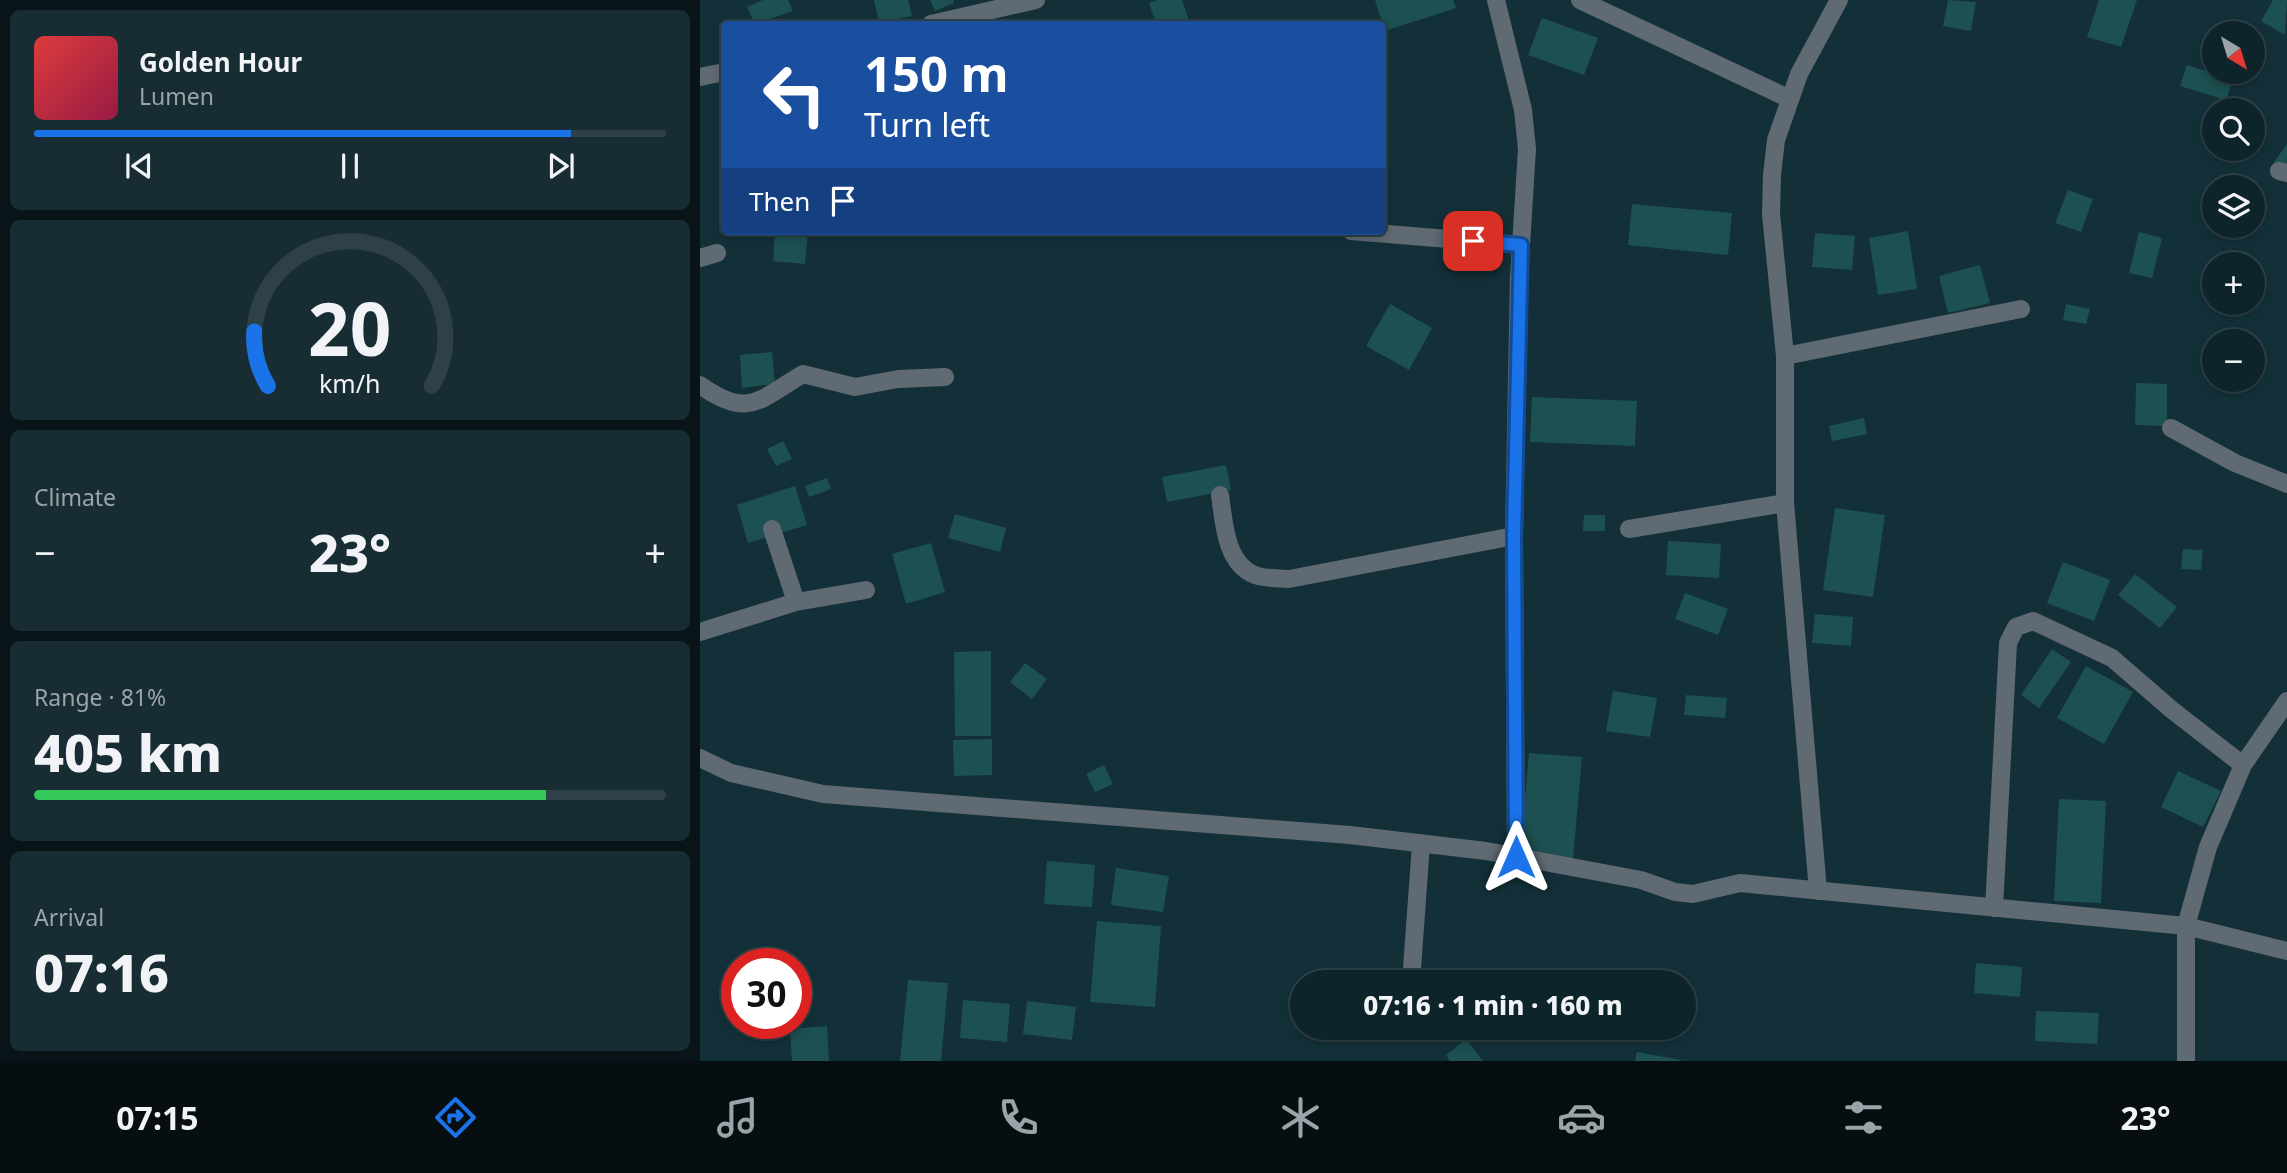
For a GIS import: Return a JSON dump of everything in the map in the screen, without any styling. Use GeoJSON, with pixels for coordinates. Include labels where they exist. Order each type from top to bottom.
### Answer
{"type":"FeatureCollection","features":[{"type":"Feature","properties":{"kind":"street"},"geometry":{"type":"LineString","coordinates":[[944,21],[1036,0]]}},
{"type":"Feature","properties":{"kind":"street"},"geometry":{"type":"LineString","coordinates":[[1496,0],[1523,110],[1526,136],[1514,536],[1516,857]]}},
{"type":"Feature","properties":{"kind":"street"},"geometry":{"type":"LineString","coordinates":[[1580,0],[1790,99]]}},
{"type":"Feature","properties":{"kind":"street"},"geometry":{"type":"LineString","coordinates":[[1818,891],[1785,502],[1785,356],[1771,214],[1776,140],[1799,74],[1839,0]]}},
{"type":"Feature","properties":{"kind":"street"},"geometry":{"type":"LineString","coordinates":[[700,77],[721,73]]}},
{"type":"Feature","properties":{"kind":"street"},"geometry":{"type":"LineString","coordinates":[[1386,234],[1521,245]]}},
{"type":"Feature","properties":{"kind":"street"},"geometry":{"type":"LineString","coordinates":[[1785,356],[2021,309]]}},
{"type":"Feature","properties":{"kind":"street"},"geometry":{"type":"LineString","coordinates":[[700,385],[715,396],[733,402],[752,403],[786,388],[803,374],[855,387],[898,379],[945,377]]}},
{"type":"Feature","properties":{"kind":"street"},"geometry":{"type":"LineString","coordinates":[[2171,428],[2235,463],[2287,484]]}},
{"type":"Feature","properties":{"kind":"street"},"geometry":{"type":"LineString","coordinates":[[1220,495],[1226,541],[1241,563],[1255,575],[1289,579],[1514,536]]}},
{"type":"Feature","properties":{"kind":"street"},"geometry":{"type":"LineString","coordinates":[[1629,529],[1785,502]]}},
{"type":"Feature","properties":{"kind":"street"},"geometry":{"type":"LineString","coordinates":[[772,529],[796,602]]}},
{"type":"Feature","properties":{"kind":"street"},"geometry":{"type":"LineString","coordinates":[[700,632],[796,602],[866,590]]}},
{"type":"Feature","properties":{"kind":"street"},"geometry":{"type":"LineString","coordinates":[[1994,908],[2008,643],[2016,627],[2032,621],[2112,658],[2172,710],[2243,765]]}},
{"type":"Feature","properties":{"kind":"street"},"geometry":{"type":"LineString","coordinates":[[2186,1061],[2186,926],[2208,847],[2243,765],[2287,701]]}},
{"type":"Feature","properties":{"kind":"street"},"geometry":{"type":"LineString","coordinates":[[700,758],[731,773],[823,794],[1421,844],[1516,857],[1641,880],[1675,892],[1693,894],[1740,883],[2186,926],[2287,951]]}},
{"type":"Feature","properties":{"kind":"street"},"geometry":{"type":"LineString","coordinates":[[1412,970],[1421,844]]}},
{"type":"Feature","properties":{"kind":"building"},"geometry":{"type":"Polygon","coordinates":[[[763,0],[788,0],[793,11],[764,21],[754,21],[747,7],[763,0]]]}},
{"type":"Feature","properties":{"kind":"building"},"geometry":{"type":"Polygon","coordinates":[[[874,0],[908,0],[912,16],[879,21],[874,0]]]}},
{"type":"Feature","properties":{"kind":"building"},"geometry":{"type":"Polygon","coordinates":[[[930,0],[953,0],[954,3],[935,11],[930,0]]]}},
{"type":"Feature","properties":{"kind":"building"},"geometry":{"type":"Polygon","coordinates":[[[1157,0],[1182,0],[1189,21],[1155,21],[1149,3],[1157,0]]]}},
{"type":"Feature","properties":{"kind":"building"},"geometry":{"type":"Polygon","coordinates":[[[1375,0],[1453,0],[1456,8],[1386,31],[1386,21],[1382,21],[1375,0]]]}},
{"type":"Feature","properties":{"kind":"building"},"geometry":{"type":"Polygon","coordinates":[[[1948,0],[1976,2],[1971,31],[1943,26],[1948,0]]]}},
{"type":"Feature","properties":{"kind":"building"},"geometry":{"type":"Polygon","coordinates":[[[2099,0],[2137,0],[2121,47],[2087,37],[2099,0]]]}},
{"type":"Feature","properties":{"kind":"building"},"geometry":{"type":"Polygon","coordinates":[[[2273,0],[2287,0],[2285,35],[2261,21],[2273,0]]]}},
{"type":"Feature","properties":{"kind":"building"},"geometry":{"type":"Polygon","coordinates":[[[1542,18],[1598,38],[1584,75],[1528,55],[1542,18]]]}},
{"type":"Feature","properties":{"kind":"building"},"geometry":{"type":"Polygon","coordinates":[[[2187,65],[2202,70],[2202,84],[2232,84],[2227,98],[2180,86],[2187,65]]]}},
{"type":"Feature","properties":{"kind":"building"},"geometry":{"type":"Polygon","coordinates":[[[2287,144],[2287,180],[2270,168],[2287,144]]]}},
{"type":"Feature","properties":{"kind":"building"},"geometry":{"type":"Polygon","coordinates":[[[2068,190],[2093,199],[2081,232],[2055,223],[2068,190]]]}},
{"type":"Feature","properties":{"kind":"building"},"geometry":{"type":"Polygon","coordinates":[[[1632,204],[1732,213],[1728,255],[1628,245],[1632,204]]]}},
{"type":"Feature","properties":{"kind":"building"},"geometry":{"type":"Polygon","coordinates":[[[1908,231],[1917,289],[1878,295],[1869,238],[1908,231]]]}},
{"type":"Feature","properties":{"kind":"building"},"geometry":{"type":"Polygon","coordinates":[[[2139,232],[2162,238],[2152,278],[2129,273],[2139,232]]]}},
{"type":"Feature","properties":{"kind":"building"},"geometry":{"type":"Polygon","coordinates":[[[1815,233],[1855,236],[1852,270],[1812,267],[1815,233]]]}},
{"type":"Feature","properties":{"kind":"building"},"geometry":{"type":"Polygon","coordinates":[[[775,235],[808,235],[805,264],[773,261],[775,235]]]}},
{"type":"Feature","properties":{"kind":"building"},"geometry":{"type":"Polygon","coordinates":[[[1980,265],[1990,303],[1948,313],[1939,276],[1980,265]]]}},
{"type":"Feature","properties":{"kind":"building"},"geometry":{"type":"Polygon","coordinates":[[[1390,304],[1432,328],[1409,370],[1366,346],[1390,304]]]}},
{"type":"Feature","properties":{"kind":"building"},"geometry":{"type":"Polygon","coordinates":[[[2066,304],[2090,309],[2086,324],[2063,320],[2066,304]]]}},
{"type":"Feature","properties":{"kind":"building"},"geometry":{"type":"Polygon","coordinates":[[[772,352],[775,384],[742,388],[740,355],[772,352]]]}},
{"type":"Feature","properties":{"kind":"building"},"geometry":{"type":"Polygon","coordinates":[[[2136,383],[2167,384],[2167,426],[2135,425],[2136,383]]]}},
{"type":"Feature","properties":{"kind":"building"},"geometry":{"type":"Polygon","coordinates":[[[1532,397],[1637,401],[1635,446],[1530,442],[1532,397]]]}},
{"type":"Feature","properties":{"kind":"building"},"geometry":{"type":"Polygon","coordinates":[[[1864,418],[1867,434],[1832,441],[1829,426],[1864,418]]]}},
{"type":"Feature","properties":{"kind":"building"},"geometry":{"type":"Polygon","coordinates":[[[783,441],[792,459],[776,466],[767,449],[783,441]]]}},
{"type":"Feature","properties":{"kind":"building"},"geometry":{"type":"Polygon","coordinates":[[[1226,465],[1231,490],[1167,502],[1162,477],[1226,465]]]}},
{"type":"Feature","properties":{"kind":"building"},"geometry":{"type":"Polygon","coordinates":[[[827,478],[831,489],[809,497],[805,486],[827,478]]]}},
{"type":"Feature","properties":{"kind":"building"},"geometry":{"type":"Polygon","coordinates":[[[795,486],[807,525],[748,543],[737,505],[795,486]]]}},
{"type":"Feature","properties":{"kind":"building"},"geometry":{"type":"Polygon","coordinates":[[[1835,508],[1885,515],[1873,597],[1823,590],[1835,508]]]}},
{"type":"Feature","properties":{"kind":"building"},"geometry":{"type":"Polygon","coordinates":[[[955,514],[1006,528],[1000,552],[948,538],[955,514]]]}},
{"type":"Feature","properties":{"kind":"building"},"geometry":{"type":"Polygon","coordinates":[[[1584,515],[1605,515],[1605,531],[1583,531],[1584,515]]]}},
{"type":"Feature","properties":{"kind":"building"},"geometry":{"type":"Polygon","coordinates":[[[1668,541],[1721,544],[1719,578],[1666,575],[1668,541]]]}},
{"type":"Feature","properties":{"kind":"building"},"geometry":{"type":"Polygon","coordinates":[[[931,543],[945,592],[906,604],[892,554],[931,543]]]}},
{"type":"Feature","properties":{"kind":"building"},"geometry":{"type":"Polygon","coordinates":[[[2183,549],[2203,550],[2201,570],[2181,569],[2183,549]]]}},
{"type":"Feature","properties":{"kind":"building"},"geometry":{"type":"Polygon","coordinates":[[[2063,562],[2110,580],[2094,621],[2047,603],[2063,562]]]}},
{"type":"Feature","properties":{"kind":"building"},"geometry":{"type":"Polygon","coordinates":[[[2135,574],[2177,607],[2160,628],[2118,595],[2135,574]]]}},
{"type":"Feature","properties":{"kind":"building"},"geometry":{"type":"Polygon","coordinates":[[[1685,593],[1728,609],[1718,635],[1675,619],[1685,593]]]}},
{"type":"Feature","properties":{"kind":"building"},"geometry":{"type":"Polygon","coordinates":[[[1815,614],[1853,617],[1851,646],[1812,643],[1815,614]]]}},
{"type":"Feature","properties":{"kind":"building"},"geometry":{"type":"Polygon","coordinates":[[[2052,649],[2071,662],[2039,708],[2021,695],[2052,649]]]}},
{"type":"Feature","properties":{"kind":"building"},"geometry":{"type":"Polygon","coordinates":[[[991,651],[991,736],[955,736],[954,652],[991,651]]]}},
{"type":"Feature","properties":{"kind":"building"},"geometry":{"type":"Polygon","coordinates":[[[1025,663],[1047,679],[1032,699],[1010,682],[1025,663]]]}},
{"type":"Feature","properties":{"kind":"building"},"geometry":{"type":"Polygon","coordinates":[[[2086,666],[2133,692],[2104,744],[2057,718],[2086,666]]]}},
{"type":"Feature","properties":{"kind":"building"},"geometry":{"type":"Polygon","coordinates":[[[1613,691],[1657,698],[1650,737],[1606,731],[1613,691]]]}},
{"type":"Feature","properties":{"kind":"building"},"geometry":{"type":"Polygon","coordinates":[[[1686,695],[1727,698],[1725,718],[1684,715],[1686,695]]]}},
{"type":"Feature","properties":{"kind":"building"},"geometry":{"type":"Polygon","coordinates":[[[992,739],[992,775],[954,776],[953,740],[992,739]]]}},
{"type":"Feature","properties":{"kind":"building"},"geometry":{"type":"Polygon","coordinates":[[[1529,753],[1582,757],[1573,859],[1520,855],[1529,753]]]}},
{"type":"Feature","properties":{"kind":"building"},"geometry":{"type":"Polygon","coordinates":[[[1104,765],[1113,784],[1095,792],[1086,774],[1104,765]]]}},
{"type":"Feature","properties":{"kind":"building"},"geometry":{"type":"Polygon","coordinates":[[[2178,771],[2221,791],[2203,827],[2161,807],[2178,771]]]}},
{"type":"Feature","properties":{"kind":"building"},"geometry":{"type":"Polygon","coordinates":[[[2059,799],[2106,801],[2101,903],[2054,901],[2059,799]]]}},
{"type":"Feature","properties":{"kind":"building"},"geometry":{"type":"Polygon","coordinates":[[[1047,861],[1095,865],[1092,907],[1044,904],[1047,861]]]}},
{"type":"Feature","properties":{"kind":"building"},"geometry":{"type":"Polygon","coordinates":[[[1116,868],[1169,876],[1163,912],[1111,905],[1116,868]]]}},
{"type":"Feature","properties":{"kind":"building"},"geometry":{"type":"Polygon","coordinates":[[[1097,921],[1161,926],[1155,1007],[1090,1002],[1097,921]]]}},
{"type":"Feature","properties":{"kind":"building"},"geometry":{"type":"Polygon","coordinates":[[[1976,963],[2022,967],[2020,997],[1974,993],[1976,963]]]}},
{"type":"Feature","properties":{"kind":"building"},"geometry":{"type":"Polygon","coordinates":[[[908,980],[948,983],[941,1061],[900,1061],[908,980]]]}},
{"type":"Feature","properties":{"kind":"building"},"geometry":{"type":"Polygon","coordinates":[[[963,1000],[1010,1004],[1007,1042],[960,1038],[963,1000]]]}},
{"type":"Feature","properties":{"kind":"building"},"geometry":{"type":"Polygon","coordinates":[[[1027,1001],[1076,1007],[1072,1040],[1023,1034],[1027,1001]]]}},
{"type":"Feature","properties":{"kind":"building"},"geometry":{"type":"Polygon","coordinates":[[[2036,1011],[2099,1013],[2097,1044],[2035,1041],[2036,1011]]]}},
{"type":"Feature","properties":{"kind":"building"},"geometry":{"type":"Polygon","coordinates":[[[827,1026],[829,1061],[792,1061],[791,1039],[812,1039],[812,1027],[827,1026]]]}},
{"type":"Feature","properties":{"kind":"building"},"geometry":{"type":"Polygon","coordinates":[[[1467,1040],[1483,1061],[1450,1061],[1446,1055],[1467,1040]]]}},
{"type":"Feature","properties":{"kind":"building"},"geometry":{"type":"Polygon","coordinates":[[[1637,1052],[1681,1060],[1681,1061],[1635,1061],[1637,1052]]]}},
{"type":"Feature","properties":{"kind":"route"},"geometry":{"type":"LineString","coordinates":[[1473,241],[1521,245],[1514,536],[1516,857]]}}]}
